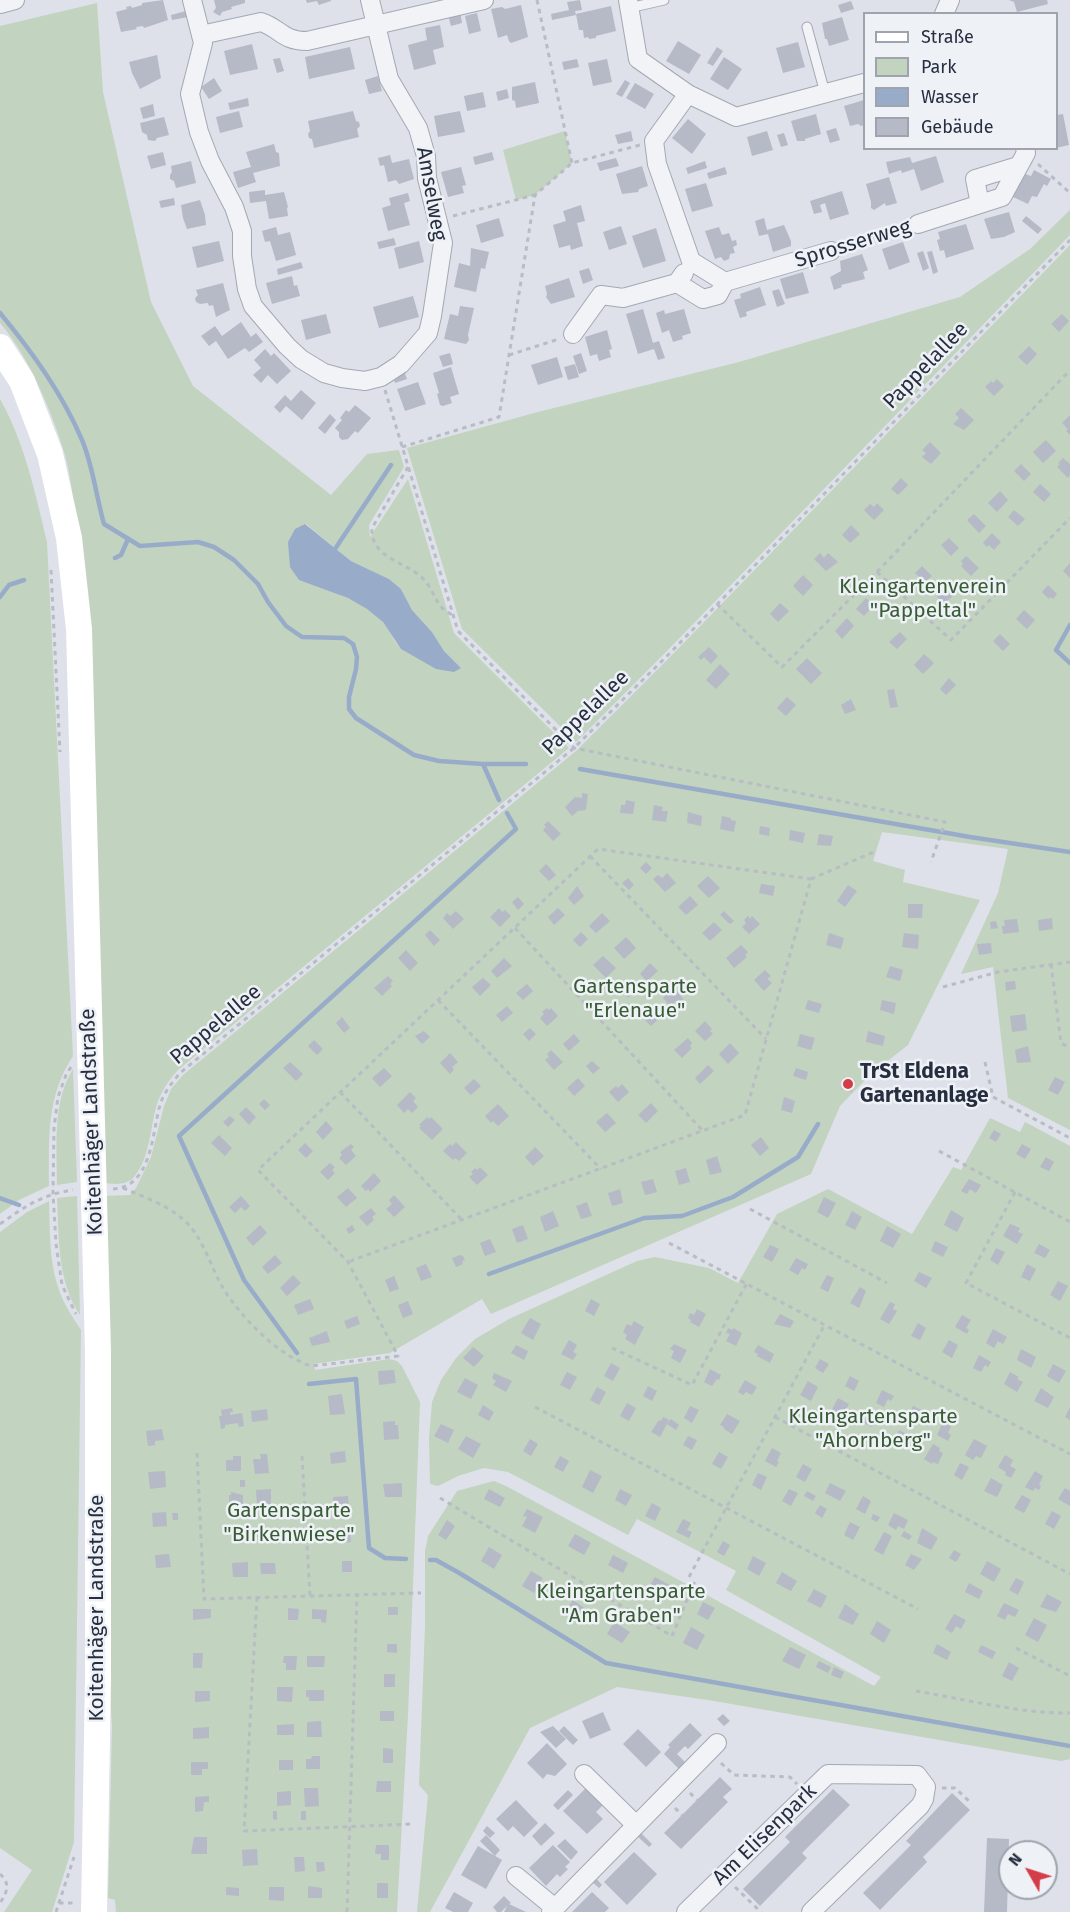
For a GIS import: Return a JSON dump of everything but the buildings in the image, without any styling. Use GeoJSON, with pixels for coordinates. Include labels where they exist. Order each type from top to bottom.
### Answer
{"type":"FeatureCollection","features":[{"type":"Feature","properties":{"kind":"main road","name":"Koitenhäger Landstraße"},"geometry":{"type":"LineString","coordinates":[[0,347],[22,381],[50,454],[69,538],[79,629],[98,1351],[98,1677],[87,1907]]}},
{"type":"Feature","properties":{"kind":"street"},"geometry":{"type":"LineString","coordinates":[[0,4],[15,0]]}},
{"type":"Feature","properties":{"kind":"street"},"geometry":{"type":"LineString","coordinates":[[192,0],[203,43],[190,94],[199,132],[210,161],[234,207],[242,231],[242,256],[247,289],[253,306],[287,346],[301,359],[324,373],[365,381],[381,377]]}},
{"type":"Feature","properties":{"kind":"street","name":"Amselweg"},"geometry":{"type":"LineString","coordinates":[[370,0],[389,79],[418,129],[426,156],[427,178],[442,243],[428,333],[406,359],[381,377]]}},
{"type":"Feature","properties":{"kind":"street"},"geometry":{"type":"LineString","coordinates":[[201,35],[261,22],[284,37],[307,41],[484,0]]}},
{"type":"Feature","properties":{"kind":"street"},"geometry":{"type":"LineString","coordinates":[[628,4],[638,59],[688,94],[736,117],[863,82]]}},
{"type":"Feature","properties":{"kind":"street"},"geometry":{"type":"LineString","coordinates":[[688,94],[654,141],[657,164],[691,261],[725,282]]}},
{"type":"Feature","properties":{"kind":"street"},"geometry":{"type":"LineString","coordinates":[[980,204],[975,179],[1023,156]]}},
{"type":"Feature","properties":{"kind":"street","name":"Sprosserweg"},"geometry":{"type":"LineString","coordinates":[[918,224],[1002,197],[1023,156]]}},
{"type":"Feature","properties":{"kind":"street","name":"Sprosserweg"},"geometry":{"type":"LineString","coordinates":[[677,283],[703,299],[718,295],[725,282],[831,250]]}},
{"type":"Feature","properties":{"kind":"street"},"geometry":{"type":"LineString","coordinates":[[573,334],[601,295],[622,298],[677,283],[691,261]]}},
{"type":"Feature","properties":{"kind":"street"},"geometry":{"type":"LineString","coordinates":[[516,1876],[553,1910],[713,1748]]}},
{"type":"Feature","properties":{"kind":"street"},"geometry":{"type":"LineString","coordinates":[[584,1774],[636,1826]]}},
{"type":"Feature","properties":{"kind":"street","name":"Am Elisenpark"},"geometry":{"type":"LineString","coordinates":[[686,1912],[828,1774],[917,1775],[926,1787]]}},
{"type":"Feature","properties":{"kind":"street"},"geometry":{"type":"LineString","coordinates":[[812,1912],[920,1806],[926,1787]]}},
{"type":"Feature","properties":{"kind":"lane"},"geometry":{"type":"LineString","coordinates":[[628,4],[664,0]]}},
{"type":"Feature","properties":{"kind":"lane"},"geometry":{"type":"LineString","coordinates":[[807,27],[825,93]]}},
{"type":"Feature","properties":{"kind":"path"},"geometry":{"type":"LineString","coordinates":[[537,0],[572,163]]}},
{"type":"Feature","properties":{"kind":"path"},"geometry":{"type":"LineString","coordinates":[[437,219],[535,195],[572,163],[654,141]]}},
{"type":"Feature","properties":{"kind":"path"},"geometry":{"type":"LineString","coordinates":[[1023,156],[1070,193]]}},
{"type":"Feature","properties":{"kind":"path"},"geometry":{"type":"LineString","coordinates":[[402,447],[499,417],[535,195]]}},
{"type":"Feature","properties":{"kind":"path","name":"Sprosserweg"},"geometry":{"type":"LineString","coordinates":[[831,250],[918,224]]}},
{"type":"Feature","properties":{"kind":"path","name":"Pappelallee"},"geometry":{"type":"LineString","coordinates":[[348,1262],[398,1356],[311,1366],[300,1362],[273,1344],[252,1325],[224,1288],[200,1243],[185,1221],[160,1204],[123,1188],[136,1179],[148,1156],[160,1105],[168,1088],[180,1072],[574,748],[1070,240]]}},
{"type":"Feature","properties":{"kind":"path"},"geometry":{"type":"LineString","coordinates":[[509,355],[573,334]]}},
{"type":"Feature","properties":{"kind":"path"},"geometry":{"type":"LineString","coordinates":[[717,604],[782,667],[877,572],[1070,370]]}},
{"type":"Feature","properties":{"kind":"path"},"geometry":{"type":"LineString","coordinates":[[381,377],[458,631],[574,748],[945,822],[931,862]]}},
{"type":"Feature","properties":{"kind":"path"},"geometry":{"type":"LineString","coordinates":[[408,467],[372,528],[372,537],[385,554],[396,563],[406,566],[426,582],[435,601],[453,615]]}},
{"type":"Feature","properties":{"kind":"path"},"geometry":{"type":"LineString","coordinates":[[877,572],[951,640],[1070,518]]}},
{"type":"Feature","properties":{"kind":"path"},"geometry":{"type":"LineString","coordinates":[[50,566],[60,753]]}},
{"type":"Feature","properties":{"kind":"path"},"geometry":{"type":"LineString","coordinates":[[811,879],[745,1115],[348,1262],[258,1170],[598,849],[811,879],[876,851]]}},
{"type":"Feature","properties":{"kind":"path"},"geometry":{"type":"LineString","coordinates":[[590,856],[766,1039]]}},
{"type":"Feature","properties":{"kind":"path"},"geometry":{"type":"LineString","coordinates":[[515,928],[703,1131]]}},
{"type":"Feature","properties":{"kind":"path"},"geometry":{"type":"LineString","coordinates":[[943,987],[998,972],[1070,962]]}},
{"type":"Feature","properties":{"kind":"path"},"geometry":{"type":"LineString","coordinates":[[1051,964],[1061,1043],[1070,1048]]}},
{"type":"Feature","properties":{"kind":"path"},"geometry":{"type":"LineString","coordinates":[[438,1000],[601,1169]]}},
{"type":"Feature","properties":{"kind":"path"},"geometry":{"type":"LineString","coordinates":[[985,1062],[993,1097],[1070,1138]]}},
{"type":"Feature","properties":{"kind":"path"},"geometry":{"type":"LineString","coordinates":[[71,1066],[58,1097],[54,1128],[53,1193],[56,1244],[62,1285],[77,1316]]}},
{"type":"Feature","properties":{"kind":"path"},"geometry":{"type":"LineString","coordinates":[[340,1092],[462,1220]]}},
{"type":"Feature","properties":{"kind":"path"},"geometry":{"type":"LineString","coordinates":[[939,1151],[1070,1222]]}},
{"type":"Feature","properties":{"kind":"path"},"geometry":{"type":"LineString","coordinates":[[0,1224],[24,1207],[53,1193],[75,1190]]}},
{"type":"Feature","properties":{"kind":"path"},"geometry":{"type":"LineString","coordinates":[[1015,1192],[966,1283],[1070,1338]]}},
{"type":"Feature","properties":{"kind":"path"},"geometry":{"type":"LineString","coordinates":[[750,1209],[887,1283]]}},
{"type":"Feature","properties":{"kind":"path"},"geometry":{"type":"LineString","coordinates":[[669,1243],[1070,1454]]}},
{"type":"Feature","properties":{"kind":"path"},"geometry":{"type":"LineString","coordinates":[[612,1348],[692,1385],[747,1283]]}},
{"type":"Feature","properties":{"kind":"path"},"geometry":{"type":"LineString","coordinates":[[689,1577],[825,1324]]}},
{"type":"Feature","properties":{"kind":"path"},"geometry":{"type":"LineString","coordinates":[[535,1407],[918,1610]]}},
{"type":"Feature","properties":{"kind":"path"},"geometry":{"type":"LineString","coordinates":[[775,1417],[1070,1574]]}},
{"type":"Feature","properties":{"kind":"path"},"geometry":{"type":"LineString","coordinates":[[197,1454],[204,1599],[421,1593]]}},
{"type":"Feature","properties":{"kind":"path"},"geometry":{"type":"LineString","coordinates":[[302,1456],[310,1596]]}},
{"type":"Feature","properties":{"kind":"path"},"geometry":{"type":"LineString","coordinates":[[440,1498],[672,1636],[695,1581]]}},
{"type":"Feature","properties":{"kind":"path"},"geometry":{"type":"LineString","coordinates":[[347,1912],[357,1594]]}},
{"type":"Feature","properties":{"kind":"path"},"geometry":{"type":"LineString","coordinates":[[257,1597],[244,1830],[412,1824]]}},
{"type":"Feature","properties":{"kind":"path"},"geometry":{"type":"LineString","coordinates":[[1016,1648],[1070,1676]]}},
{"type":"Feature","properties":{"kind":"path"},"geometry":{"type":"LineString","coordinates":[[916,1691],[1011,1707],[1070,1713]]}},
{"type":"Feature","properties":{"kind":"path"},"geometry":{"type":"LineString","coordinates":[[713,1748],[734,1775],[790,1777],[807,1794]]}},
{"type":"Feature","properties":{"kind":"path"},"geometry":{"type":"LineString","coordinates":[[926,1787],[955,1788],[969,1801]]}},
{"type":"Feature","properties":{"kind":"path"},"geometry":{"type":"LineString","coordinates":[[56,1912],[76,1851]]}},
{"type":"Feature","properties":{"kind":"path"},"geometry":{"type":"LineString","coordinates":[[0,1874],[8,1887],[0,1903]]}},
{"type":"Feature","properties":{"kind":"path"},"geometry":{"type":"LineString","coordinates":[[723,1876],[761,1912]]}},
{"type":"Feature","properties":{"kind":"path"},"geometry":{"type":"LineString","coordinates":[[59,1903],[87,1907]]}},
{"type":"Feature","properties":{"kind":"green space"},"geometry":{"type":"Polygon","coordinates":[[[97,3],[103,92],[151,302],[193,386],[331,495],[367,454],[399,450],[404,467],[369,525],[370,537],[408,479],[454,633],[569,748],[178,1070],[158,1101],[147,1150],[140,1169],[131,1180],[120,1184],[103,1183],[77,523],[67,463],[54,422],[30,368],[0,323],[0,26],[97,3]],[[306,524],[299,580],[332,591],[373,613],[382,621],[397,644],[410,654],[461,668],[444,651],[432,632],[412,610],[401,589],[389,579],[351,561],[306,524]]]}},
{"type":"Feature","properties":{"kind":"green space"},"geometry":{"type":"Polygon","coordinates":[[[565,131],[572,163],[535,195],[516,200],[503,150],[565,131]]]}},
{"type":"Feature","properties":{"kind":"green space"},"geometry":{"type":"Polygon","coordinates":[[[1070,210],[1070,235],[576,742],[462,629],[407,448],[538,412],[739,362],[960,297],[1030,249],[1070,210]]]}},
{"type":"Feature","properties":{"kind":"green space"},"geometry":{"type":"Polygon","coordinates":[[[1070,245],[1070,1130],[1008,1098],[993,967],[961,974],[998,893],[1008,849],[882,832],[873,861],[905,870],[903,882],[980,900],[908,1045],[872,1073],[840,1106],[811,1174],[491,1314],[482,1299],[390,1353],[314,1364],[315,1370],[389,1359],[397,1361],[402,1366],[420,1402],[408,1715],[397,1912],[116,1912],[115,1900],[108,1898],[112,1727],[107,1638],[104,1196],[130,1195],[136,1188],[151,1157],[164,1106],[171,1089],[183,1075],[576,751],[1070,245]]]}},
{"type":"Feature","properties":{"kind":"green space"},"geometry":{"type":"Polygon","coordinates":[[[0,399],[23,451],[47,542],[73,1056],[58,1087],[51,1119],[49,1186],[19,1200],[0,1214],[0,399]]]}},
{"type":"Feature","properties":{"kind":"green space"},"geometry":{"type":"Polygon","coordinates":[[[73,1069],[77,1182],[57,1185],[59,1110],[66,1082],[73,1069]]]}},
{"type":"Feature","properties":{"kind":"green space","name":"Kleingartensparte \"Ahornberg\""},"geometry":{"type":"Polygon","coordinates":[[[990,1118],[1020,1132],[1025,1122],[1070,1146],[1070,1759],[1061,1761],[708,1700],[617,1687],[530,1728],[430,1912],[417,1912],[428,1795],[419,1785],[425,1627],[425,1551],[428,1536],[457,1491],[494,1481],[506,1486],[874,1686],[881,1677],[726,1590],[736,1571],[637,1519],[628,1535],[508,1472],[484,1468],[458,1476],[438,1486],[430,1484],[429,1439],[432,1402],[441,1380],[456,1358],[475,1339],[509,1319],[637,1261],[655,1257],[709,1268],[738,1283],[777,1214],[828,1189],[912,1234],[953,1167],[961,1170],[990,1118]]]}},
{"type":"Feature","properties":{"kind":"green space"},"geometry":{"type":"Polygon","coordinates":[[[77,1196],[80,1315],[72,1302],[63,1273],[57,1198],[77,1196]]]}},
{"type":"Feature","properties":{"kind":"green space"},"geometry":{"type":"Polygon","coordinates":[[[49,1201],[50,1245],[55,1277],[62,1298],[81,1330],[74,1842],[52,1912],[4,1912],[32,1870],[0,1848],[0,1232],[27,1212],[49,1201]]]}},
{"type":"Feature","properties":{"kind":"water"},"geometry":{"type":"Polygon","coordinates":[[[305,524],[351,561],[389,579],[401,589],[412,610],[432,632],[444,651],[461,668],[454,672],[436,669],[401,649],[383,622],[367,609],[348,598],[299,580],[290,567],[288,542],[295,529],[305,524]]]}},
{"type":"Feature","properties":{"kind":"waterway"},"geometry":{"type":"LineString","coordinates":[[0,313],[46,373],[74,423],[89,460],[104,524],[140,546],[198,542],[214,547],[234,560],[258,584],[286,626],[302,637],[344,638],[353,644],[357,657],[349,697],[349,709],[356,718],[414,755],[439,761],[526,764]]}},
{"type":"Feature","properties":{"kind":"waterway"},"geometry":{"type":"LineString","coordinates":[[335,549],[391,465]]}},
{"type":"Feature","properties":{"kind":"waterway"},"geometry":{"type":"LineString","coordinates":[[115,558],[121,555],[128,539]]}},
{"type":"Feature","properties":{"kind":"waterway"},"geometry":{"type":"LineString","coordinates":[[0,597],[9,585],[24,580]]}},
{"type":"Feature","properties":{"kind":"waterway"},"geometry":{"type":"LineString","coordinates":[[1070,625],[1056,650],[1070,663]]}},
{"type":"Feature","properties":{"kind":"waterway"},"geometry":{"type":"LineString","coordinates":[[483,764],[499,800]]}},
{"type":"Feature","properties":{"kind":"waterway"},"geometry":{"type":"LineString","coordinates":[[580,769],[970,837],[1070,852]]}},
{"type":"Feature","properties":{"kind":"waterway"},"geometry":{"type":"LineString","coordinates":[[297,1353],[244,1280],[179,1136],[516,829],[507,813]]}},
{"type":"Feature","properties":{"kind":"waterway"},"geometry":{"type":"LineString","coordinates":[[489,1274],[644,1218],[682,1216],[733,1197],[798,1157],[818,1124]]}},
{"type":"Feature","properties":{"kind":"waterway"},"geometry":{"type":"LineString","coordinates":[[0,1198],[19,1205]]}},
{"type":"Feature","properties":{"kind":"waterway"},"geometry":{"type":"LineString","coordinates":[[309,1384],[356,1379],[369,1548],[385,1558],[406,1559]]}},
{"type":"Feature","properties":{"kind":"waterway"},"geometry":{"type":"LineString","coordinates":[[430,1560],[436,1560],[461,1574],[606,1663],[1070,1746]]}},
{"type":"Feature","properties":{"kind":"place","name":"TrSt Eldena Gartenanlage"},"geometry":{"type":"Point","coordinates":[848,1084]}},
{"type":"Feature","properties":{"kind":"park label","name":"Kleingartenverein \"Pappeltal\""},"geometry":{"type":"Point","coordinates":[923,599]}},
{"type":"Feature","properties":{"kind":"park label","name":"Gartensparte \"Erlenaue\""},"geometry":{"type":"Point","coordinates":[635,999]}},
{"type":"Feature","properties":{"kind":"park label","name":"Gartensparte \"Birkenwiese\""},"geometry":{"type":"Point","coordinates":[289,1523]}},
{"type":"Feature","properties":{"kind":"park label","name":"Kleingartensparte \"Am Graben\""},"geometry":{"type":"Point","coordinates":[621,1604]}}]}
